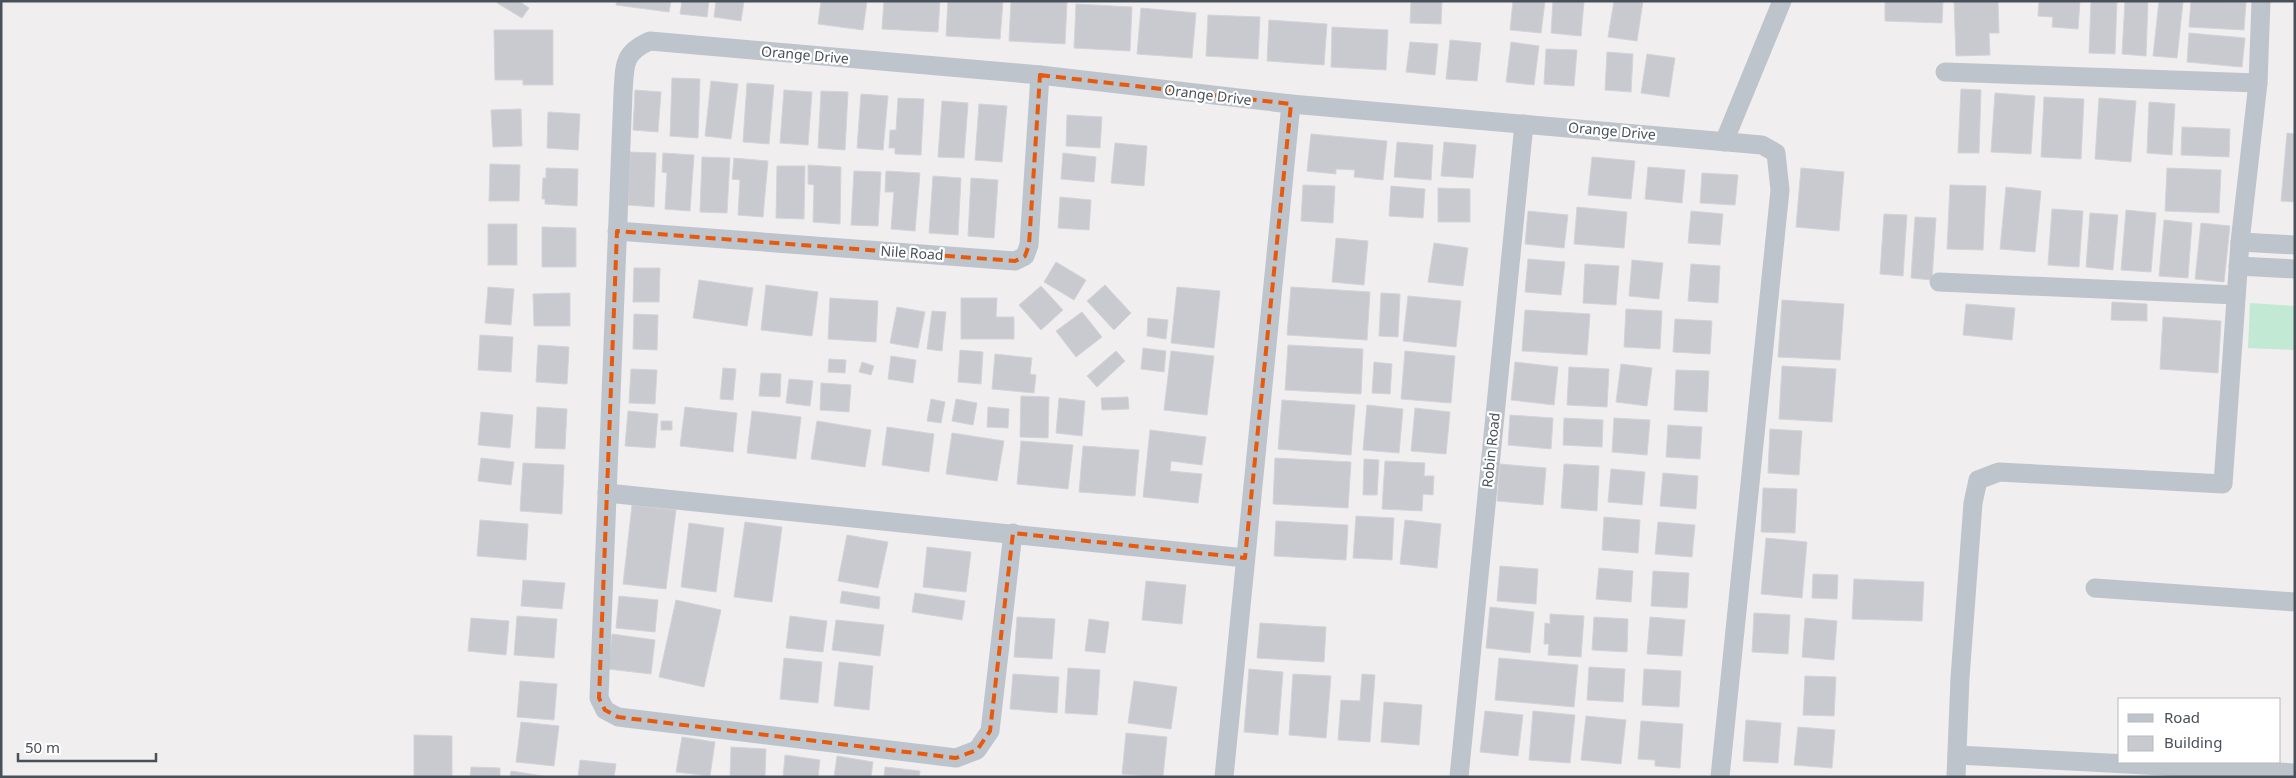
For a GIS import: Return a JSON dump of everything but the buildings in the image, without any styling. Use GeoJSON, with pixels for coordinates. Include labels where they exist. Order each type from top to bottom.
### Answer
{"type":"FeatureCollection","features":[{"type":"Feature","properties":{"kind":"street"},"geometry":{"type":"LineString","coordinates":[[1724,142],[1782,1]]}},
{"type":"Feature","properties":{"kind":"street"},"geometry":{"type":"LineString","coordinates":[[1956,777],[1972,513],[1978,480],[1999,472],[2223,484],[2240,242],[2258,83],[2261,1]]}},
{"type":"Feature","properties":{"kind":"street","name":"Orange Drive"},"geometry":{"type":"LineString","coordinates":[[617,231],[626,62],[630,53],[650,41],[1040,75],[1291,104],[1762,145],[1776,153],[1780,190],[1720,777]]}},
{"type":"Feature","properties":{"kind":"street"},"geometry":{"type":"LineString","coordinates":[[1945,72],[2258,83]]}},
{"type":"Feature","properties":{"kind":"street","name":"Nile Road"},"geometry":{"type":"LineString","coordinates":[[617,231],[1016,261],[1026,256],[1029,245],[1040,75]]}},
{"type":"Feature","properties":{"kind":"street"},"geometry":{"type":"LineString","coordinates":[[1224,777],[1244,558],[1291,104]]}},
{"type":"Feature","properties":{"kind":"street","name":"Robin Road"},"geometry":{"type":"LineString","coordinates":[[1459,777],[1524,124]]}},
{"type":"Feature","properties":{"kind":"street"},"geometry":{"type":"LineString","coordinates":[[617,231],[599,698],[605,710],[618,717],[956,758],[977,750],[990,731],[1013,533]]}},
{"type":"Feature","properties":{"kind":"street"},"geometry":{"type":"LineString","coordinates":[[2240,242],[2295,246]]}},
{"type":"Feature","properties":{"kind":"street"},"geometry":{"type":"LineString","coordinates":[[2238,266],[2295,269]]}},
{"type":"Feature","properties":{"kind":"street"},"geometry":{"type":"LineString","coordinates":[[1939,282],[2236,295]]}},
{"type":"Feature","properties":{"kind":"street"},"geometry":{"type":"LineString","coordinates":[[607,493],[1244,558]]}},
{"type":"Feature","properties":{"kind":"street"},"geometry":{"type":"LineString","coordinates":[[2095,588],[2295,602]]}},
{"type":"Feature","properties":{"kind":"street"},"geometry":{"type":"LineString","coordinates":[[1957,755],[2295,773]]}},
{"type":"Feature","properties":{"kind":"highlighted area"},"geometry":{"type":"Polygon","coordinates":[[[1040,75],[1291,104],[1245,558],[1013,533],[990,731],[977,750],[956,758],[618,717],[605,710],[599,698],[617,231],[1015,261],[1025,256],[1029,245],[1040,75]]]}},
{"type":"Feature","properties":{"kind":"green space"},"geometry":{"type":"Polygon","coordinates":[[[2250,303],[2295,306],[2295,350],[2248,348],[2250,303]]]}}]}
